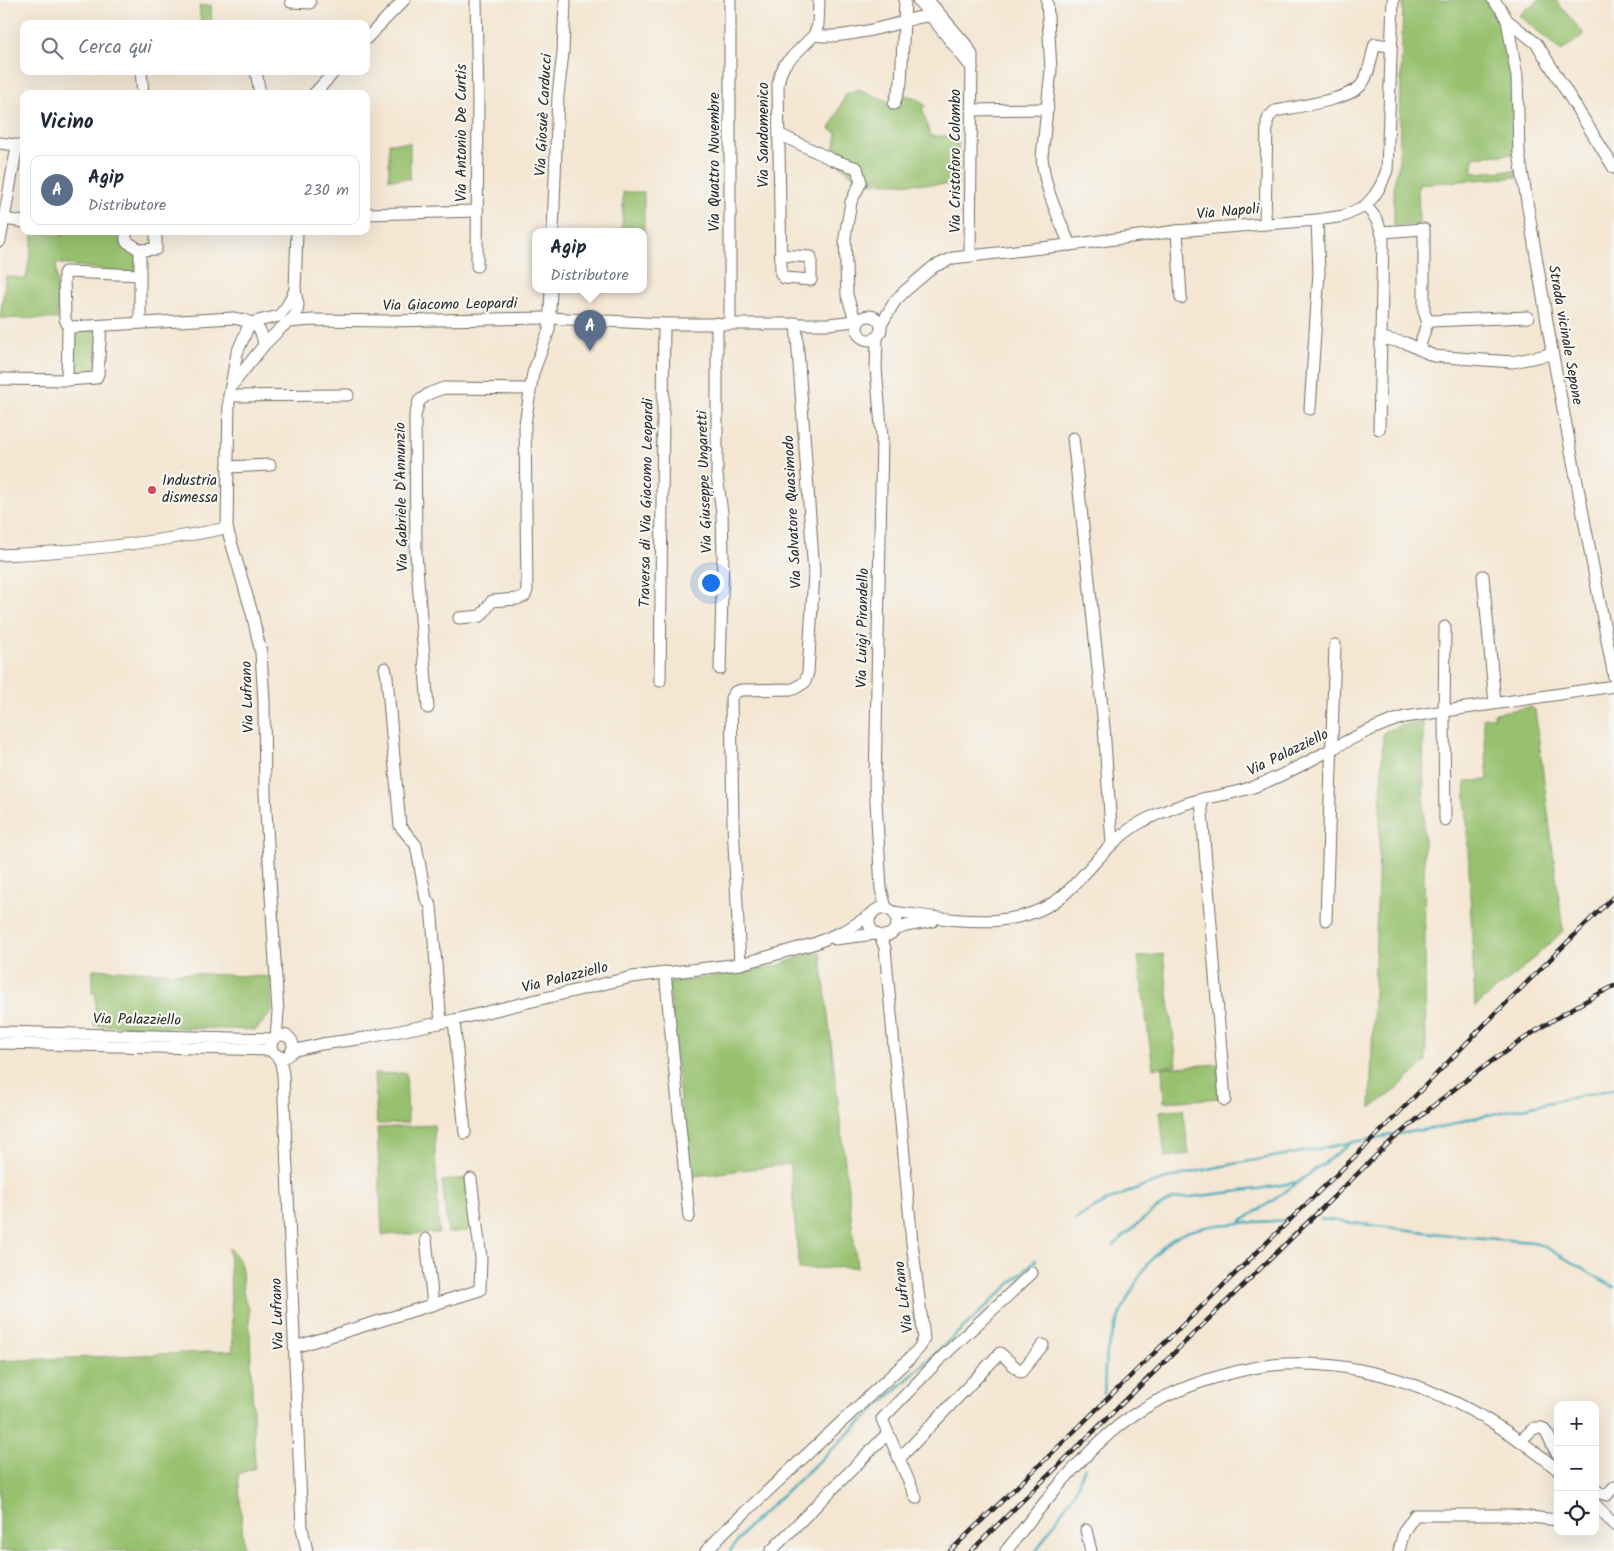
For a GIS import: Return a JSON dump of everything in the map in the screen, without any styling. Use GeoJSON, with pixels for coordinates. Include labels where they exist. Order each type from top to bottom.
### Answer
{"type":"FeatureCollection","features":[{"type":"Feature","properties":{"kind":"street"},"geometry":{"type":"LineString","coordinates":[[291,0],[291,2],[310,3]]}},
{"type":"Feature","properties":{"kind":"street","name":"Via Antonio De Curtis"},"geometry":{"type":"LineString","coordinates":[[476,0],[477,266]]}},
{"type":"Feature","properties":{"kind":"street","name":"Via Giosuè Carducci"},"geometry":{"type":"LineString","coordinates":[[553,228],[558,95],[563,53],[565,0]]}},
{"type":"Feature","properties":{"kind":"street","name":"Via Quattro Novembre"},"geometry":{"type":"LineString","coordinates":[[730,0],[730,323]]}},
{"type":"Feature","properties":{"kind":"street"},"geometry":{"type":"LineString","coordinates":[[819,0],[818,25],[814,36],[828,37],[891,26],[913,17],[926,5]]}},
{"type":"Feature","properties":{"kind":"street"},"geometry":{"type":"LineString","coordinates":[[894,104],[901,83],[905,0]]}},
{"type":"Feature","properties":{"kind":"street"},"geometry":{"type":"LineString","coordinates":[[1047,0],[1050,62],[1042,171],[1046,187],[1070,245]]}},
{"type":"Feature","properties":{"kind":"street"},"geometry":{"type":"LineString","coordinates":[[1379,429],[1383,240],[1382,232],[1375,216],[1365,206],[1374,196],[1387,170],[1393,0]]}},
{"type":"Feature","properties":{"kind":"street","name":"Strada vicinale Sepone"},"geometry":{"type":"LineString","coordinates":[[1493,0],[1501,8],[1507,20],[1517,77],[1519,153],[1552,351],[1614,677]]}},
{"type":"Feature","properties":{"kind":"street"},"geometry":{"type":"LineString","coordinates":[[370,34],[401,1]]}},
{"type":"Feature","properties":{"kind":"street"},"geometry":{"type":"LineString","coordinates":[[904,20],[911,10],[926,5]]}},
{"type":"Feature","properties":{"kind":"street","name":"Via Cristoforo Colombo"},"geometry":{"type":"LineString","coordinates":[[926,5],[972,68],[970,255]]}},
{"type":"Feature","properties":{"kind":"street"},"geometry":{"type":"LineString","coordinates":[[1507,20],[1537,44],[1614,168]]}},
{"type":"Feature","properties":{"kind":"street","name":"Via Sandomenico"},"geometry":{"type":"LineString","coordinates":[[781,255],[778,85],[785,64],[814,36]]}},
{"type":"Feature","properties":{"kind":"street"},"geometry":{"type":"LineString","coordinates":[[1264,224],[1268,117],[1274,111],[1333,99],[1355,91],[1362,85],[1367,74],[1375,44],[1390,46]]}},
{"type":"Feature","properties":{"kind":"street"},"geometry":{"type":"LineString","coordinates":[[141,75],[143,90]]}},
{"type":"Feature","properties":{"kind":"street"},"geometry":{"type":"LineString","coordinates":[[257,75],[259,90]]}},
{"type":"Feature","properties":{"kind":"street"},"geometry":{"type":"LineString","coordinates":[[318,90],[331,75]]}},
{"type":"Feature","properties":{"kind":"street"},"geometry":{"type":"LineString","coordinates":[[972,110],[1048,109]]}},
{"type":"Feature","properties":{"kind":"street","name":"Via Luigi Pirandello"},"geometry":{"type":"LineString","coordinates":[[779,134],[833,160],[857,168],[861,182],[851,202],[845,237],[847,295],[851,309],[861,324],[876,368],[879,384],[882,438],[875,784],[882,911]]}},
{"type":"Feature","properties":{"kind":"street"},"geometry":{"type":"LineString","coordinates":[[0,143],[20,146],[0,241]]}},
{"type":"Feature","properties":{"kind":"street","name":"Via Napoli"},"geometry":{"type":"LineString","coordinates":[[861,324],[895,301],[933,267],[953,258],[1177,231],[1317,220],[1344,216],[1365,206]]}},
{"type":"Feature","properties":{"kind":"street"},"geometry":{"type":"LineString","coordinates":[[370,214],[477,211]]}},
{"type":"Feature","properties":{"kind":"street"},"geometry":{"type":"LineString","coordinates":[[4,219],[20,221]]}},
{"type":"Feature","properties":{"kind":"street"},"geometry":{"type":"LineString","coordinates":[[1310,408],[1319,272],[1317,220]]}},
{"type":"Feature","properties":{"kind":"street"},"geometry":{"type":"LineString","coordinates":[[1382,232],[1424,229],[1424,311],[1428,323],[1419,349]]}},
{"type":"Feature","properties":{"kind":"street"},"geometry":{"type":"LineString","coordinates":[[1177,231],[1181,298]]}},
{"type":"Feature","properties":{"kind":"street"},"geometry":{"type":"LineString","coordinates":[[126,235],[126,241],[140,250],[156,249],[156,235]]}},
{"type":"Feature","properties":{"kind":"street"},"geometry":{"type":"LineString","coordinates":[[230,391],[261,349],[297,312],[295,290],[297,235]]}},
{"type":"Feature","properties":{"kind":"street"},"geometry":{"type":"LineString","coordinates":[[140,250],[140,323]]}},
{"type":"Feature","properties":{"kind":"street"},"geometry":{"type":"LineString","coordinates":[[67,380],[69,328],[65,319],[64,274],[66,272],[140,275]]}},
{"type":"Feature","properties":{"kind":"street"},"geometry":{"type":"LineString","coordinates":[[252,323],[276,317],[285,310],[295,290]]}},
{"type":"Feature","properties":{"kind":"street"},"geometry":{"type":"LineString","coordinates":[[459,618],[481,616],[492,601],[517,599],[525,596],[528,583],[525,424],[533,373],[549,330],[551,293]]}},
{"type":"Feature","properties":{"kind":"street","name":"Via Napoli"},"geometry":{"type":"LineString","coordinates":[[877,337],[881,332],[881,325],[895,301]]}},
{"type":"Feature","properties":{"kind":"street"},"geometry":{"type":"LineString","coordinates":[[285,310],[297,312]]}},
{"type":"Feature","properties":{"kind":"street","name":"Via Giacomo Leopardi"},"geometry":{"type":"LineString","coordinates":[[297,312],[312,320]]}},
{"type":"Feature","properties":{"kind":"street"},"geometry":{"type":"LineString","coordinates":[[1428,323],[1435,320],[1528,317]]}},
{"type":"Feature","properties":{"kind":"street"},"geometry":{"type":"LineString","coordinates":[[69,328],[225,318],[247,320],[262,332],[261,349],[251,357],[248,357],[239,346],[237,332],[232,323],[225,318]]}},
{"type":"Feature","properties":{"kind":"street","name":"Via Giacomo Leopardi"},"geometry":{"type":"LineString","coordinates":[[289,322],[312,320],[387,321],[550,318],[664,324],[861,324],[870,340],[877,337]]}},
{"type":"Feature","properties":{"kind":"street"},"geometry":{"type":"LineString","coordinates":[[861,324],[876,318],[881,325]]}},
{"type":"Feature","properties":{"kind":"street","name":"Via Lufrano"},"geometry":{"type":"LineString","coordinates":[[252,323],[249,325],[239,346],[230,391],[227,528],[252,613],[261,653],[264,701],[265,794],[278,1012],[282,1045],[302,1528],[307,1551]]}},
{"type":"Feature","properties":{"kind":"street","name":"Via Giuseppe Ungaretti"},"geometry":{"type":"LineString","coordinates":[[718,323],[717,475],[722,513],[723,556],[720,669]]}},
{"type":"Feature","properties":{"kind":"street","name":"Via Salvatore Quasimodo"},"geometry":{"type":"LineString","coordinates":[[740,964],[733,824],[731,698],[735,692],[741,690],[794,689],[804,682],[808,672],[814,573],[796,323]]}},
{"type":"Feature","properties":{"kind":"street","name":"Traversa di Via Giacomo Leopardi"},"geometry":{"type":"LineString","coordinates":[[660,682],[664,324]]}},
{"type":"Feature","properties":{"kind":"street"},"geometry":{"type":"LineString","coordinates":[[0,379],[94,379],[98,376],[101,326]]}},
{"type":"Feature","properties":{"kind":"street","name":"Via Luigi Pirandello"},"geometry":{"type":"LineString","coordinates":[[876,368],[877,337]]}},
{"type":"Feature","properties":{"kind":"street"},"geometry":{"type":"LineString","coordinates":[[1382,338],[1406,343],[1434,356],[1512,362],[1546,355],[1552,351]]}},
{"type":"Feature","properties":{"kind":"street","name":"Via Gabriele D'Annunzio"},"geometry":{"type":"LineString","coordinates":[[428,708],[416,554],[415,416],[419,401],[430,393],[444,388],[530,389]]}},
{"type":"Feature","properties":{"kind":"street"},"geometry":{"type":"LineString","coordinates":[[230,391],[348,395]]}},
{"type":"Feature","properties":{"kind":"street"},"geometry":{"type":"LineString","coordinates":[[1072,438],[1104,727],[1112,843]]}},
{"type":"Feature","properties":{"kind":"street"},"geometry":{"type":"LineString","coordinates":[[228,467],[270,465]]}},
{"type":"Feature","properties":{"kind":"street"},"geometry":{"type":"LineString","coordinates":[[0,554],[80,551],[180,537],[227,528]]}},
{"type":"Feature","properties":{"kind":"street"},"geometry":{"type":"LineString","coordinates":[[1483,576],[1495,704]]}},
{"type":"Feature","properties":{"kind":"street"},"geometry":{"type":"LineString","coordinates":[[1445,627],[1445,820]]}},
{"type":"Feature","properties":{"kind":"street"},"geometry":{"type":"LineString","coordinates":[[1326,920],[1335,646]]}},
{"type":"Feature","properties":{"kind":"street"},"geometry":{"type":"LineString","coordinates":[[385,668],[400,826],[416,845],[426,900],[431,906],[442,1022]]}},
{"type":"Feature","properties":{"kind":"street","name":"Via Palazziello"},"geometry":{"type":"LineString","coordinates":[[816,943],[882,911],[974,921],[1002,921],[1030,915],[1053,904],[1070,890],[1112,843],[1145,820],[1174,808],[1261,784],[1363,732],[1405,717],[1614,686]]}},
{"type":"Feature","properties":{"kind":"street"},"geometry":{"type":"LineString","coordinates":[[1201,800],[1225,1100]]}},
{"type":"Feature","properties":{"kind":"street"},"geometry":{"type":"LineString","coordinates":[[882,911],[897,919],[885,933],[870,927],[870,918],[882,911]]}},
{"type":"Feature","properties":{"kind":"street","name":"Via Palazziello"},"geometry":{"type":"LineString","coordinates":[[0,1043],[322,1044],[365,1038],[454,1020],[632,977],[740,964],[816,943],[885,933],[906,926],[949,919]]}},
{"type":"Feature","properties":{"kind":"street","name":"Via Lufrano"},"geometry":{"type":"LineString","coordinates":[[706,1551],[726,1530],[910,1358],[920,1347],[924,1338],[912,1242],[885,933]]}},
{"type":"Feature","properties":{"kind":"street"},"geometry":{"type":"LineString","coordinates":[[665,972],[688,1217]]}},
{"type":"Feature","properties":{"kind":"street"},"geometry":{"type":"LineString","coordinates":[[454,1020],[465,1133]]}},
{"type":"Feature","properties":{"kind":"street","name":"Via Palazziello"},"geometry":{"type":"LineString","coordinates":[[0,1032],[282,1045]]}},
{"type":"Feature","properties":{"kind":"street"},"geometry":{"type":"LineString","coordinates":[[295,1348],[480,1290],[481,1258],[471,1179]]}},
{"type":"Feature","properties":{"kind":"street"},"geometry":{"type":"LineString","coordinates":[[426,1239],[433,1305]]}},
{"type":"Feature","properties":{"kind":"street"},"geometry":{"type":"LineString","coordinates":[[916,1498],[882,1419],[941,1358],[1032,1273]]}},
{"type":"Feature","properties":{"kind":"street"},"geometry":{"type":"LineString","coordinates":[[899,1459],[1000,1354],[1021,1372],[1043,1345]]}},
{"type":"Feature","properties":{"kind":"street"},"geometry":{"type":"LineString","coordinates":[[1006,1551],[1072,1472],[1111,1432],[1124,1422],[1170,1394],[1194,1384],[1221,1375],[1261,1366],[1298,1364],[1358,1369],[1436,1393],[1467,1408],[1520,1441],[1554,1467]]}},
{"type":"Feature","properties":{"kind":"street"},"geometry":{"type":"LineString","coordinates":[[1520,1441],[1534,1428],[1542,1428],[1548,1434],[1554,1450]]}},
{"type":"Feature","properties":{"kind":"street"},"geometry":{"type":"LineString","coordinates":[[771,1551],[888,1433]]}},
{"type":"Feature","properties":{"kind":"street"},"geometry":{"type":"LineString","coordinates":[[1598,1491],[1607,1494],[1614,1487]]}},
{"type":"Feature","properties":{"kind":"street"},"geometry":{"type":"LineString","coordinates":[[1599,1509],[1614,1525]]}},
{"type":"Feature","properties":{"kind":"street"},"geometry":{"type":"LineString","coordinates":[[1399,1551],[1404,1531],[1415,1515],[1510,1515],[1554,1520]]}},
{"type":"Feature","properties":{"kind":"street"},"geometry":{"type":"LineString","coordinates":[[1086,1530],[1091,1551]]}},
{"type":"Feature","properties":{"kind":"green space"},"geometry":{"type":"Polygon","coordinates":[[[1403,0],[1488,0],[1501,18],[1514,86],[1514,154],[1473,157],[1473,173],[1518,170],[1519,177],[1418,184],[1419,225],[1394,226],[1394,183],[1399,162],[1403,0]]]}},
{"type":"Feature","properties":{"kind":"green space"},"geometry":{"type":"Polygon","coordinates":[[[1539,0],[1557,0],[1585,35],[1561,51],[1519,15],[1539,0]]]}},
{"type":"Feature","properties":{"kind":"green space"},"geometry":{"type":"Polygon","coordinates":[[[211,5],[212,20],[201,20],[199,6],[211,5]]]}},
{"type":"Feature","properties":{"kind":"green space"},"geometry":{"type":"Polygon","coordinates":[[[859,89],[894,104],[899,94],[917,98],[926,106],[922,107],[930,136],[958,136],[958,185],[861,182],[833,160],[837,133],[830,129],[846,94],[859,89]]]}},
{"type":"Feature","properties":{"kind":"green space"},"geometry":{"type":"Polygon","coordinates":[[[389,143],[410,143],[410,179],[389,179],[389,143]]]}},
{"type":"Feature","properties":{"kind":"green space"},"geometry":{"type":"Polygon","coordinates":[[[623,192],[644,192],[644,228],[622,228],[623,192]]]}},
{"type":"Feature","properties":{"kind":"green space"},"geometry":{"type":"Polygon","coordinates":[[[33,235],[119,235],[119,241],[140,250],[140,275],[56,263],[58,319],[0,318],[6,276],[26,279],[33,235]]]}},
{"type":"Feature","properties":{"kind":"green space"},"geometry":{"type":"Polygon","coordinates":[[[99,330],[96,375],[73,377],[74,331],[99,330]]]}},
{"type":"Feature","properties":{"kind":"green space"},"geometry":{"type":"Polygon","coordinates":[[[1531,707],[1535,710],[1563,931],[1518,973],[1475,1006],[1465,781],[1488,780],[1483,718],[1494,717],[1494,713],[1531,707]]]}},
{"type":"Feature","properties":{"kind":"green space"},"geometry":{"type":"Polygon","coordinates":[[[1423,722],[1426,1062],[1392,1093],[1370,1108],[1383,736],[1384,732],[1400,726],[1423,722]]]}},
{"type":"Feature","properties":{"kind":"green space"},"geometry":{"type":"Polygon","coordinates":[[[817,951],[821,955],[857,1267],[799,1269],[790,1164],[687,1177],[669,983],[776,966],[817,951]]]}},
{"type":"Feature","properties":{"kind":"green space"},"geometry":{"type":"Polygon","coordinates":[[[1163,954],[1177,1065],[1153,1068],[1138,957],[1163,954]]]}},
{"type":"Feature","properties":{"kind":"green space"},"geometry":{"type":"Polygon","coordinates":[[[93,969],[271,977],[272,1012],[256,1030],[94,1025],[96,994],[92,993],[93,969]]]}},
{"type":"Feature","properties":{"kind":"green space"},"geometry":{"type":"Polygon","coordinates":[[[1218,1064],[1220,1098],[1164,1102],[1162,1068],[1218,1064]]]}},
{"type":"Feature","properties":{"kind":"green space"},"geometry":{"type":"Polygon","coordinates":[[[406,1073],[408,1123],[377,1124],[374,1074],[406,1073]]]}},
{"type":"Feature","properties":{"kind":"green space"},"geometry":{"type":"Polygon","coordinates":[[[1183,1109],[1189,1154],[1165,1157],[1160,1111],[1183,1109]]]}},
{"type":"Feature","properties":{"kind":"green space"},"geometry":{"type":"Polygon","coordinates":[[[434,1125],[439,1233],[382,1235],[377,1128],[434,1125]]]}},
{"type":"Feature","properties":{"kind":"green space"},"geometry":{"type":"Polygon","coordinates":[[[466,1178],[472,1230],[448,1233],[442,1181],[466,1178]]]}},
{"type":"Feature","properties":{"kind":"green space"},"geometry":{"type":"Polygon","coordinates":[[[229,1248],[240,1262],[243,1292],[249,1308],[255,1468],[238,1474],[244,1551],[0,1551],[0,1361],[233,1351],[229,1248]]]}},
{"type":"Feature","properties":{"kind":"waterway"},"geometry":{"type":"LineString","coordinates":[[1075,1220],[1127,1192],[1184,1174],[1373,1138],[1444,1127],[1469,1119],[1614,1089]]}},
{"type":"Feature","properties":{"kind":"waterway"},"geometry":{"type":"LineString","coordinates":[[1240,1222],[1278,1197],[1351,1143]]}},
{"type":"Feature","properties":{"kind":"waterway"},"geometry":{"type":"LineString","coordinates":[[1114,1245],[1150,1214],[1174,1199],[1258,1189],[1298,1182]]}},
{"type":"Feature","properties":{"kind":"waterway"},"geometry":{"type":"LineString","coordinates":[[1321,1219],[1458,1236],[1533,1242],[1549,1249],[1614,1287]]}},
{"type":"Feature","properties":{"kind":"waterway"},"geometry":{"type":"LineString","coordinates":[[1104,1394],[1106,1357],[1118,1319],[1136,1283],[1159,1251],[1172,1239],[1187,1232],[1210,1226],[1284,1220]]}},
{"type":"Feature","properties":{"kind":"waterway"},"geometry":{"type":"LineString","coordinates":[[730,1551],[749,1526],[1036,1260]]}},
{"type":"Feature","properties":{"kind":"waterway"},"geometry":{"type":"LineString","coordinates":[[1036,1551],[1074,1493],[1085,1467]]}},
{"type":"Feature","properties":{"kind":"railway"},"geometry":{"type":"LineString","coordinates":[[950,1551],[1383,1129],[1614,896]]}},
{"type":"Feature","properties":{"kind":"railway"},"geometry":{"type":"LineString","coordinates":[[971,1551],[1389,1143],[1497,1057],[1554,1019],[1614,986]]}},
{"type":"Feature","properties":{"kind":"place","name":"Agip"},"geometry":{"type":"Point","coordinates":[590,351]}},
{"type":"Feature","properties":{"kind":"place","name":"Industria dismessa"},"geometry":{"type":"Point","coordinates":[152,490]}}]}
